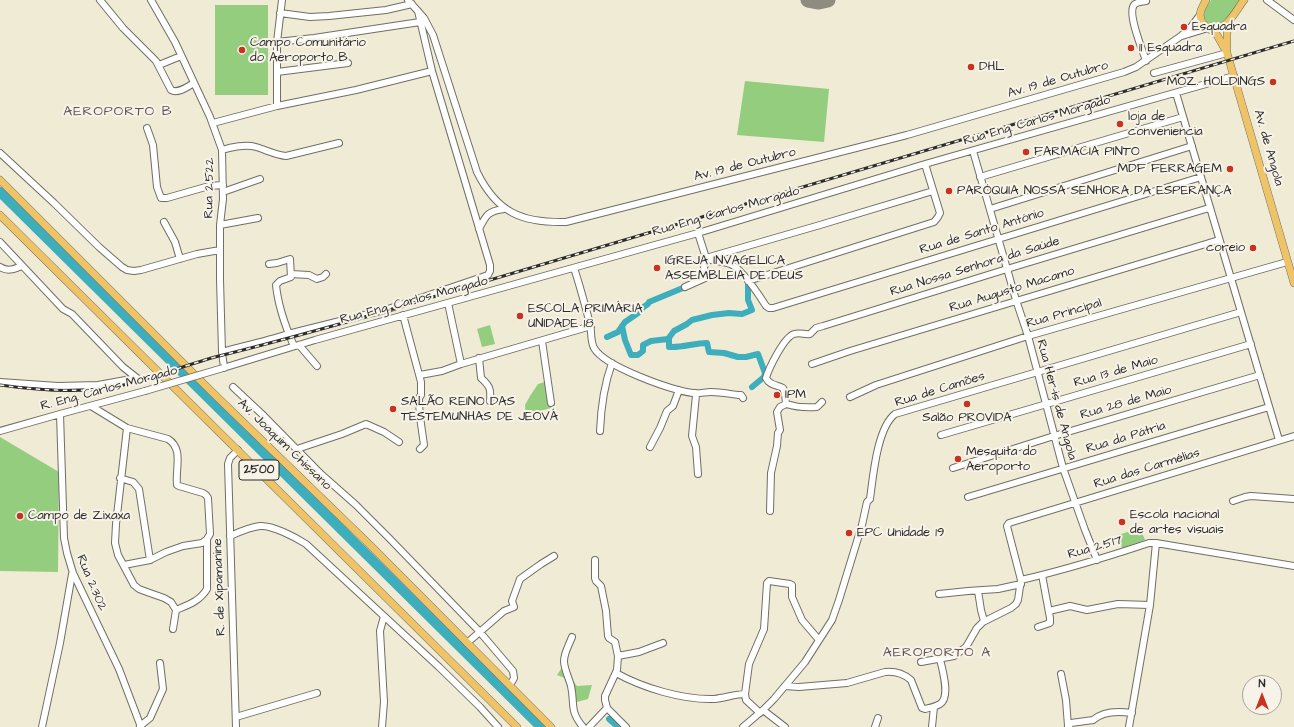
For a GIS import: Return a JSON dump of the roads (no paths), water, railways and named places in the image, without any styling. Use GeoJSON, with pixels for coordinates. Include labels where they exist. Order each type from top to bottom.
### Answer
{"type":"FeatureCollection","features":[{"type":"Feature","properties":{"kind":"main road"},"geometry":{"type":"LineString","coordinates":[[1206,0],[1200,15],[1202,23],[1217,35],[1227,52]]}},
{"type":"Feature","properties":{"kind":"main road"},"geometry":{"type":"LineString","coordinates":[[1210,29],[1221,28],[1230,21],[1244,0]]}},
{"type":"Feature","properties":{"kind":"main road"},"geometry":{"type":"LineString","coordinates":[[1227,52],[1227,33],[1230,21]]}},
{"type":"Feature","properties":{"kind":"main road","name":"Av. de Angola"},"geometry":{"type":"LineString","coordinates":[[1227,52],[1294,284]]}},
{"type":"Feature","properties":{"kind":"main road","name":"Av. Joaquim Chissano"},"geometry":{"type":"LineString","coordinates":[[0,180],[212,392],[370,545],[551,727]]}},
{"type":"Feature","properties":{"kind":"main road","name":"2500"},"geometry":{"type":"LineString","coordinates":[[0,214],[517,727]]}},
{"type":"Feature","properties":{"kind":"street"},"geometry":{"type":"LineString","coordinates":[[100,0],[123,28],[151,55],[159,66],[171,90],[177,92],[194,83]]}},
{"type":"Feature","properties":{"kind":"street","name":"Rua 2.522"},"geometry":{"type":"LineString","coordinates":[[151,0],[181,56],[213,123],[222,150],[223,188],[220,225],[220,250],[222,352],[224,368]]}},
{"type":"Feature","properties":{"kind":"street"},"geometry":{"type":"LineString","coordinates":[[277,106],[277,42],[282,0]]}},
{"type":"Feature","properties":{"kind":"street"},"geometry":{"type":"LineString","coordinates":[[1146,0],[1133,6],[1132,14],[1146,61]]}},
{"type":"Feature","properties":{"kind":"street"},"geometry":{"type":"LineString","coordinates":[[1267,0],[1294,20]]}},
{"type":"Feature","properties":{"kind":"street"},"geometry":{"type":"LineString","coordinates":[[222,352],[388,309],[488,275],[490,271],[490,265],[432,71],[420,22],[412,5],[386,10],[329,16],[310,17],[280,13]]}},
{"type":"Feature","properties":{"kind":"street","name":"Av. 19 de Outubro"},"geometry":{"type":"LineString","coordinates":[[412,5],[424,18],[433,35],[477,172],[483,184],[504,209],[532,221],[547,223],[566,222],[883,141],[1124,72],[1146,61],[1181,36],[1191,27],[1200,15]]}},
{"type":"Feature","properties":{"kind":"street"},"geometry":{"type":"LineString","coordinates":[[277,42],[420,22]]}},
{"type":"Feature","properties":{"kind":"street"},"geometry":{"type":"LineString","coordinates":[[1181,36],[1210,29]]}},
{"type":"Feature","properties":{"kind":"street"},"geometry":{"type":"LineString","coordinates":[[1154,73],[1227,52]]}},
{"type":"Feature","properties":{"kind":"street"},"geometry":{"type":"LineString","coordinates":[[159,66],[181,56]]}},
{"type":"Feature","properties":{"kind":"street"},"geometry":{"type":"LineString","coordinates":[[277,72],[348,63]]}},
{"type":"Feature","properties":{"kind":"street"},"geometry":{"type":"LineString","coordinates":[[213,123],[277,106],[356,90],[432,71]]}},
{"type":"Feature","properties":{"kind":"street","name":"Rua Eng. Carlos Morgado"},"geometry":{"type":"LineString","coordinates":[[224,368],[403,315],[698,233],[925,164],[1234,76]]}},
{"type":"Feature","properties":{"kind":"street"},"geometry":{"type":"LineString","coordinates":[[1176,93],[1279,440]]}},
{"type":"Feature","properties":{"kind":"street"},"geometry":{"type":"LineString","coordinates":[[980,177],[1184,116]]}},
{"type":"Feature","properties":{"kind":"street"},"geometry":{"type":"LineString","coordinates":[[147,128],[152,145],[157,187],[161,198],[167,198],[212,186],[223,188],[260,180]]}},
{"type":"Feature","properties":{"kind":"street"},"geometry":{"type":"LineString","coordinates":[[222,150],[233,147],[254,146],[281,156],[286,156],[339,142]]}},
{"type":"Feature","properties":{"kind":"street"},"geometry":{"type":"LineString","coordinates":[[990,209],[1192,146]]}},
{"type":"Feature","properties":{"kind":"street","name":"Rua Her-is de Angola"},"geometry":{"type":"LineString","coordinates":[[973,151],[1016,300],[1028,336],[1063,468],[1084,530],[1097,560]]}},
{"type":"Feature","properties":{"kind":"street"},"geometry":{"type":"LineString","coordinates":[[0,153],[54,203],[98,247],[127,270],[134,271],[220,250]]}},
{"type":"Feature","properties":{"kind":"street"},"geometry":{"type":"LineString","coordinates":[[706,258],[709,260],[729,263],[748,280],[934,222],[940,213],[925,164]]}},
{"type":"Feature","properties":{"kind":"street","name":"Rua de Santo António"},"geometry":{"type":"LineString","coordinates":[[748,280],[766,306],[773,308],[1201,177]]}},
{"type":"Feature","properties":{"kind":"street"},"geometry":{"type":"LineString","coordinates":[[706,258],[933,191]]}},
{"type":"Feature","properties":{"kind":"street","name":"Rua Nossa Senhora da Saúde"},"geometry":{"type":"LineString","coordinates":[[786,404],[783,388],[767,381],[766,378],[779,351],[793,334],[810,334],[816,328],[1007,268],[1209,208]]}},
{"type":"Feature","properties":{"kind":"street"},"geometry":{"type":"LineString","coordinates":[[479,229],[484,217],[489,213],[495,210],[504,209]]}},
{"type":"Feature","properties":{"kind":"street"},"geometry":{"type":"LineString","coordinates":[[220,225],[258,218]]}},
{"type":"Feature","properties":{"kind":"street"},"geometry":{"type":"LineString","coordinates":[[164,222],[175,242],[180,259]]}},
{"type":"Feature","properties":{"kind":"street"},"geometry":{"type":"LineString","coordinates":[[685,287],[705,278],[704,268],[706,258],[698,233]]}},
{"type":"Feature","properties":{"kind":"street","name":"Rua Augusto Macamo"},"geometry":{"type":"LineString","coordinates":[[812,364],[1016,300],[1220,240]]}},
{"type":"Feature","properties":{"kind":"street"},"geometry":{"type":"LineString","coordinates":[[0,242],[63,309],[72,314],[123,367],[137,378],[98,385],[78,386],[0,382]]}},
{"type":"Feature","properties":{"kind":"street"},"geometry":{"type":"LineString","coordinates":[[269,264],[290,259],[290,278],[280,281],[276,285],[278,297],[288,334],[296,346],[317,366]]}},
{"type":"Feature","properties":{"kind":"street","name":"Rua Principal"},"geometry":{"type":"LineString","coordinates":[[850,397],[876,385],[1028,336],[1287,262]]}},
{"type":"Feature","properties":{"kind":"street"},"geometry":{"type":"LineString","coordinates":[[0,267],[4,270],[11,271],[22,266]]}},
{"type":"Feature","properties":{"kind":"street"},"geometry":{"type":"LineString","coordinates":[[574,268],[590,326],[594,348],[598,353],[612,363],[653,382],[695,393],[713,392],[739,395],[742,398]]}},
{"type":"Feature","properties":{"kind":"street"},"geometry":{"type":"LineString","coordinates":[[291,274],[309,275],[317,279],[326,274]]}},
{"type":"Feature","properties":{"kind":"street"},"geometry":{"type":"LineString","coordinates":[[448,303],[461,364]]}},
{"type":"Feature","properties":{"kind":"street","name":"Rua de Camões"},"geometry":{"type":"LineString","coordinates":[[743,727],[761,712],[805,662],[832,620],[862,525],[867,502],[870,499],[878,450],[889,419],[895,414],[1241,312]]}},
{"type":"Feature","properties":{"kind":"street"},"geometry":{"type":"LineString","coordinates":[[403,315],[420,375],[422,390],[419,398],[424,445],[420,449]]}},
{"type":"Feature","properties":{"kind":"street"},"geometry":{"type":"LineString","coordinates":[[420,375],[442,371],[479,358],[590,326]]}},
{"type":"Feature","properties":{"kind":"street"},"geometry":{"type":"LineString","coordinates":[[542,341],[551,403]]}},
{"type":"Feature","properties":{"kind":"street","name":"Rua 13 de Maio"},"geometry":{"type":"LineString","coordinates":[[941,435],[1250,344]]}},
{"type":"Feature","properties":{"kind":"street"},"geometry":{"type":"LineString","coordinates":[[479,358],[481,378],[489,386],[491,394],[490,401]]}},
{"type":"Feature","properties":{"kind":"street"},"geometry":{"type":"LineString","coordinates":[[600,431],[603,399],[607,377],[612,363]]}},
{"type":"Feature","properties":{"kind":"street","name":"R. Eng. Carlos Morgado"},"geometry":{"type":"LineString","coordinates":[[0,431],[224,368]]}},
{"type":"Feature","properties":{"kind":"street","name":"Rua 28 de Maio"},"geometry":{"type":"LineString","coordinates":[[953,468],[1054,436],[1260,375]]}},
{"type":"Feature","properties":{"kind":"street"},"geometry":{"type":"LineString","coordinates":[[233,387],[321,474],[361,510],[479,631],[513,671],[514,678],[510,685]]}},
{"type":"Feature","properties":{"kind":"street"},"geometry":{"type":"LineString","coordinates":[[650,447],[679,390]]}},
{"type":"Feature","properties":{"kind":"street"},"geometry":{"type":"LineString","coordinates":[[695,393],[692,436],[696,447],[698,474]]}},
{"type":"Feature","properties":{"kind":"street"},"geometry":{"type":"LineString","coordinates":[[770,511],[771,472],[777,446],[778,433],[780,430],[777,412],[780,407],[786,404],[802,408],[817,408],[822,402]]}},
{"type":"Feature","properties":{"kind":"street"},"geometry":{"type":"LineString","coordinates":[[91,406],[127,428],[171,441],[178,451],[177,484],[179,486],[203,493],[208,498],[210,534],[207,540],[207,589],[203,596],[197,601],[176,610]]}},
{"type":"Feature","properties":{"kind":"street","name":"Rua da Pátria"},"geometry":{"type":"LineString","coordinates":[[968,497],[1268,407]]}},
{"type":"Feature","properties":{"kind":"street","name":"Rua 2.302"},"geometry":{"type":"LineString","coordinates":[[60,414],[64,538],[72,573],[119,669],[141,727]]}},
{"type":"Feature","properties":{"kind":"street"},"geometry":{"type":"LineString","coordinates":[[297,449],[342,434],[366,424],[384,432],[399,442]]}},
{"type":"Feature","properties":{"kind":"street"},"geometry":{"type":"LineString","coordinates":[[127,428],[120,478],[115,543],[118,555],[134,585],[139,589],[171,602],[176,610],[173,629]]}},
{"type":"Feature","properties":{"kind":"street","name":"Rua das Carmélias"},"geometry":{"type":"LineString","coordinates":[[1021,582],[1014,559],[1014,550],[1008,530],[1008,525],[1012,522],[1294,436]]}},
{"type":"Feature","properties":{"kind":"street","name":"R. de Xipamanine"},"geometry":{"type":"LineString","coordinates":[[236,727],[228,464],[230,458],[238,450]]}},
{"type":"Feature","properties":{"kind":"street"},"geometry":{"type":"LineString","coordinates":[[120,478],[133,482],[139,489],[150,560]]}},
{"type":"Feature","properties":{"kind":"street"},"geometry":{"type":"LineString","coordinates":[[1233,501],[1251,496],[1294,499]]}},
{"type":"Feature","properties":{"kind":"street"},"geometry":{"type":"LineString","coordinates":[[230,536],[260,526],[270,527],[306,544],[475,702],[498,727]]}},
{"type":"Feature","properties":{"kind":"street"},"geometry":{"type":"LineString","coordinates":[[124,566],[150,560],[183,546],[202,543],[207,540]]}},
{"type":"Feature","properties":{"kind":"street","name":"Rua 2.517"},"geometry":{"type":"LineString","coordinates":[[939,594],[998,589],[1149,543],[1294,566]]}},
{"type":"Feature","properties":{"kind":"street"},"geometry":{"type":"LineString","coordinates":[[1130,727],[1150,605],[1156,543]]}},
{"type":"Feature","properties":{"kind":"street"},"geometry":{"type":"LineString","coordinates":[[467,643],[479,631],[504,611],[514,607],[512,601],[520,579],[554,556]]}},
{"type":"Feature","properties":{"kind":"street"},"geometry":{"type":"LineString","coordinates":[[595,560],[595,578],[600,586],[605,605],[608,636],[615,642],[618,656],[616,673],[605,696],[607,708],[626,727]]}},
{"type":"Feature","properties":{"kind":"street"},"geometry":{"type":"LineString","coordinates":[[42,727],[60,643],[72,573]]}},
{"type":"Feature","properties":{"kind":"street"},"geometry":{"type":"LineString","coordinates":[[1038,627],[1050,623],[1042,575]]}},
{"type":"Feature","properties":{"kind":"street"},"geometry":{"type":"LineString","coordinates":[[785,727],[761,712],[746,700],[745,694],[749,664],[764,628],[767,583],[769,581],[792,585],[792,597],[802,620],[819,640]]}},
{"type":"Feature","properties":{"kind":"street"},"geometry":{"type":"LineString","coordinates":[[921,662],[954,656],[959,653],[966,647],[977,628],[984,621],[1016,604],[1021,582]]}},
{"type":"Feature","properties":{"kind":"street"},"geometry":{"type":"LineString","coordinates":[[978,591],[984,621]]}},
{"type":"Feature","properties":{"kind":"street"},"geometry":{"type":"LineString","coordinates":[[1049,611],[1070,606],[1087,610],[1118,604],[1150,605]]}},
{"type":"Feature","properties":{"kind":"street"},"geometry":{"type":"LineString","coordinates":[[382,727],[384,702],[380,631],[384,616]]}},
{"type":"Feature","properties":{"kind":"street"},"geometry":{"type":"LineString","coordinates":[[572,638],[565,656],[564,664],[571,685],[574,716],[583,727]]}},
{"type":"Feature","properties":{"kind":"street"},"geometry":{"type":"LineString","coordinates":[[618,656],[639,652],[663,643]]}},
{"type":"Feature","properties":{"kind":"street"},"geometry":{"type":"LineString","coordinates":[[785,686],[799,687],[847,683],[892,671],[911,680],[923,709],[925,709],[934,707],[942,702],[945,680],[940,659]]}},
{"type":"Feature","properties":{"kind":"street"},"geometry":{"type":"LineString","coordinates":[[141,727],[150,718],[163,690],[160,663]]}},
{"type":"Feature","properties":{"kind":"street"},"geometry":{"type":"LineString","coordinates":[[616,673],[645,687],[670,694],[704,699],[715,699],[745,694]]}},
{"type":"Feature","properties":{"kind":"street"},"geometry":{"type":"LineString","coordinates":[[1061,674],[1066,700],[1068,726],[1071,723],[1093,720],[1097,716],[1103,714],[1114,712],[1132,713]]}},
{"type":"Feature","properties":{"kind":"street"},"geometry":{"type":"LineString","coordinates":[[236,717],[317,693]]}},
{"type":"Feature","properties":{"kind":"street"},"geometry":{"type":"LineString","coordinates":[[932,727],[934,707]]}},
{"type":"Feature","properties":{"kind":"street"},"geometry":{"type":"LineString","coordinates":[[589,727],[607,708]]}},
{"type":"Feature","properties":{"kind":"street"},"geometry":{"type":"LineString","coordinates":[[875,727],[878,718]]}},
{"type":"Feature","properties":{"kind":"street"},"geometry":{"type":"LineString","coordinates":[[1093,720],[1094,727]]}},
{"type":"Feature","properties":{"kind":"waterway"},"geometry":{"type":"LineString","coordinates":[[0,192],[541,727]]}},
{"type":"Feature","properties":{"kind":"waterway"},"geometry":{"type":"LineString","coordinates":[[622,326],[625,340],[631,355],[638,355],[643,351],[643,345],[651,341],[668,339],[674,331],[692,320],[712,315],[729,313],[742,314],[752,310],[748,300],[748,279],[750,280]]}},
{"type":"Feature","properties":{"kind":"waterway"},"geometry":{"type":"LineString","coordinates":[[607,337],[618,332],[625,322],[641,311],[642,308],[649,302],[690,285]]}},
{"type":"Feature","properties":{"kind":"waterway"},"geometry":{"type":"LineString","coordinates":[[669,338],[669,347],[707,343],[709,352],[724,353],[738,357],[758,354],[765,373],[764,377],[752,387]]}},
{"type":"Feature","properties":{"kind":"waterway"},"geometry":{"type":"LineString","coordinates":[[609,719],[618,727]]}},
{"type":"Feature","properties":{"kind":"railway"},"geometry":{"type":"LineString","coordinates":[[0,385],[43,389],[87,390],[128,384],[206,360],[389,310],[1294,41]]}},
{"type":"Feature","properties":{"kind":"place","name":"Esquadra"},"geometry":{"type":"Point","coordinates":[1184,27]}},
{"type":"Feature","properties":{"kind":"place","name":"11 Esquadra"},"geometry":{"type":"Point","coordinates":[1131,48]}},
{"type":"Feature","properties":{"kind":"place","name":"Campo Comunitário do Aeroporto B"},"geometry":{"type":"Point","coordinates":[242,50]}},
{"type":"Feature","properties":{"kind":"place","name":"DHL"},"geometry":{"type":"Point","coordinates":[971,67]}},
{"type":"Feature","properties":{"kind":"place","name":"MOZ. HOLDINGS"},"geometry":{"type":"Point","coordinates":[1273,82]}},
{"type":"Feature","properties":{"kind":"place","name":"loja de conveniencia"},"geometry":{"type":"Point","coordinates":[1120,124]}},
{"type":"Feature","properties":{"kind":"place","name":"FARMACIA PINTO"},"geometry":{"type":"Point","coordinates":[1026,152]}},
{"type":"Feature","properties":{"kind":"place","name":"MDF FERRAGEM"},"geometry":{"type":"Point","coordinates":[1230,169]}},
{"type":"Feature","properties":{"kind":"place","name":"PARÓQUIA NOSSA SENHORA DA ESPERANÇA"},"geometry":{"type":"Point","coordinates":[949,191]}},
{"type":"Feature","properties":{"kind":"place","name":"coreio"},"geometry":{"type":"Point","coordinates":[1253,248]}},
{"type":"Feature","properties":{"kind":"place","name":"IGREJA INVAGELICA ASSEMBLEIA DE DEUS"},"geometry":{"type":"Point","coordinates":[657,268]}},
{"type":"Feature","properties":{"kind":"place","name":"ESCOLA PRIMÁRIA UNIDADE 18"},"geometry":{"type":"Point","coordinates":[520,316]}},
{"type":"Feature","properties":{"kind":"place","name":"IPM"},"geometry":{"type":"Point","coordinates":[777,395]}},
{"type":"Feature","properties":{"kind":"place","name":"Salão PROVIDA"},"geometry":{"type":"Point","coordinates":[967,404]}},
{"type":"Feature","properties":{"kind":"place","name":"SALÃO REINO DAS TESTEMUNHAS DE JEOVÁ"},"geometry":{"type":"Point","coordinates":[393,409]}},
{"type":"Feature","properties":{"kind":"place","name":"Mesquita do Aeroporto"},"geometry":{"type":"Point","coordinates":[958,459]}},
{"type":"Feature","properties":{"kind":"place","name":"Campo de Zixaxa"},"geometry":{"type":"Point","coordinates":[20,516]}},
{"type":"Feature","properties":{"kind":"place","name":"Escola nacional de artes visuais"},"geometry":{"type":"Point","coordinates":[1122,522]}},
{"type":"Feature","properties":{"kind":"place","name":"EPC Unidade 19"},"geometry":{"type":"Point","coordinates":[849,533]}},
{"type":"Feature","properties":{"kind":"district","name":"AEROPORTO B"},"geometry":{"type":"Point","coordinates":[118,112]}},
{"type":"Feature","properties":{"kind":"district","name":"AEROPORTO A"},"geometry":{"type":"Point","coordinates":[937,653]}}]}
